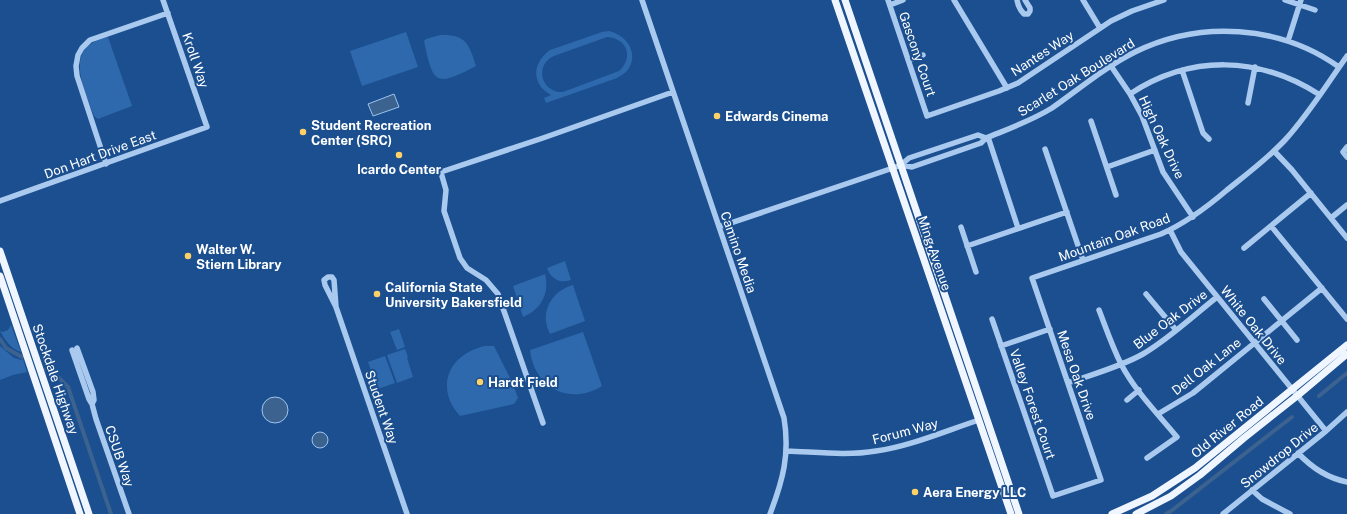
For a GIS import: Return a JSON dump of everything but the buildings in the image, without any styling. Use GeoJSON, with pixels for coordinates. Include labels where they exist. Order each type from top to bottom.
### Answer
{"type":"FeatureCollection","features":[{"type":"Feature","properties":{"kind":"main road","name":"Ming Avenue"},"geometry":{"type":"LineString","coordinates":[[835,0],[897,167],[1019,514]]}},
{"type":"Feature","properties":{"kind":"main road","name":"Ming Avenue"},"geometry":{"type":"LineString","coordinates":[[845,0],[897,167],[1011,514]]}},
{"type":"Feature","properties":{"kind":"main road","name":"Stockdale Highway"},"geometry":{"type":"LineString","coordinates":[[0,251],[89,514]]}},
{"type":"Feature","properties":{"kind":"main road","name":"Stockdale Highway"},"geometry":{"type":"LineString","coordinates":[[0,276],[80,514]]}},
{"type":"Feature","properties":{"kind":"main road"},"geometry":{"type":"LineString","coordinates":[[23,344],[32,358],[38,362]]}},
{"type":"Feature","properties":{"kind":"main road","name":"Old River Road"},"geometry":{"type":"LineString","coordinates":[[1112,514],[1152,496],[1181,478],[1347,345]]}},
{"type":"Feature","properties":{"kind":"main road","name":"Old River Road"},"geometry":{"type":"LineString","coordinates":[[1136,514],[1171,496],[1200,476],[1347,354]]}},
{"type":"Feature","properties":{"kind":"street","name":"Kroll Way"},"geometry":{"type":"LineString","coordinates":[[163,0],[207,128]]}},
{"type":"Feature","properties":{"kind":"street","name":"Camino Media"},"geometry":{"type":"LineString","coordinates":[[642,0],[781,409],[786,429],[787,451],[782,482],[770,514]]}},
{"type":"Feature","properties":{"kind":"street"},"geometry":{"type":"LineString","coordinates":[[889,2],[903,0]]}},
{"type":"Feature","properties":{"kind":"street"},"geometry":{"type":"LineString","coordinates":[[954,0],[1007,88]]}},
{"type":"Feature","properties":{"kind":"street"},"geometry":{"type":"LineString","coordinates":[[1017,0],[1021,11],[1024,14],[1028,14],[1030,8],[1025,0]]}},
{"type":"Feature","properties":{"kind":"street"},"geometry":{"type":"LineString","coordinates":[[1083,0],[1100,28]]}},
{"type":"Feature","properties":{"kind":"street","name":"Nantes Way"},"geometry":{"type":"LineString","coordinates":[[927,116],[1007,88],[1028,77],[1100,28],[1132,11],[1164,0]]}},
{"type":"Feature","properties":{"kind":"street"},"geometry":{"type":"LineString","coordinates":[[1285,0],[1301,2],[1316,10]]}},
{"type":"Feature","properties":{"kind":"street","name":"Gascony Court"},"geometry":{"type":"LineString","coordinates":[[889,2],[927,116]]}},
{"type":"Feature","properties":{"kind":"street"},"geometry":{"type":"LineString","coordinates":[[1288,41],[1301,2]]}},
{"type":"Feature","properties":{"kind":"street"},"geometry":{"type":"LineString","coordinates":[[106,164],[77,76],[76,66],[78,55],[85,45],[96,37],[168,13]]}},
{"type":"Feature","properties":{"kind":"street","name":"Scarlet Oak Boulevard"},"geometry":{"type":"LineString","coordinates":[[897,167],[912,167],[981,144],[987,137],[1039,115],[1111,66],[1146,47],[1173,38],[1196,33],[1219,31],[1247,32],[1271,36],[1312,51],[1339,67]]}},
{"type":"Feature","properties":{"kind":"street"},"geometry":{"type":"LineString","coordinates":[[908,60],[923,55]]}},
{"type":"Feature","properties":{"kind":"street","name":"Mountain Oak Road"},"geometry":{"type":"LineString","coordinates":[[1032,278],[1170,230],[1193,217],[1274,151],[1296,127],[1347,56]]}},
{"type":"Feature","properties":{"kind":"street"},"geometry":{"type":"LineString","coordinates":[[1130,94],[1155,80],[1182,70],[1218,65],[1241,65],[1255,67],[1287,77],[1308,87],[1320,95]]}},
{"type":"Feature","properties":{"kind":"street","name":"High Oak Drive"},"geometry":{"type":"LineString","coordinates":[[1111,66],[1130,94],[1142,116],[1163,172],[1193,217]]}},
{"type":"Feature","properties":{"kind":"street"},"geometry":{"type":"LineString","coordinates":[[1248,103],[1255,67]]}},
{"type":"Feature","properties":{"kind":"street"},"geometry":{"type":"LineString","coordinates":[[1182,70],[1203,133],[1209,139]]}},
{"type":"Feature","properties":{"kind":"street"},"geometry":{"type":"LineString","coordinates":[[543,423],[498,294],[486,280],[467,268],[460,258],[444,211],[446,190],[441,171],[551,136],[673,92]]}},
{"type":"Feature","properties":{"kind":"street"},"geometry":{"type":"LineString","coordinates":[[1091,121],[1116,195]]}},
{"type":"Feature","properties":{"kind":"street","name":"Don Hart Drive East"},"geometry":{"type":"LineString","coordinates":[[0,202],[207,128]]}},
{"type":"Feature","properties":{"kind":"street","name":"Scarlet Oak Boulevard"},"geometry":{"type":"LineString","coordinates":[[719,227],[897,167],[909,158],[978,135],[987,137]]}},
{"type":"Feature","properties":{"kind":"street"},"geometry":{"type":"LineString","coordinates":[[987,137],[1018,228]]}},
{"type":"Feature","properties":{"kind":"street"},"geometry":{"type":"LineString","coordinates":[[1045,149],[1083,260]]}},
{"type":"Feature","properties":{"kind":"street"},"geometry":{"type":"LineString","coordinates":[[1107,167],[1155,150]]}},
{"type":"Feature","properties":{"kind":"street"},"geometry":{"type":"LineString","coordinates":[[1274,151],[1292,170],[1347,238]]}},
{"type":"Feature","properties":{"kind":"street"},"geometry":{"type":"LineString","coordinates":[[1244,248],[1311,193]]}},
{"type":"Feature","properties":{"kind":"street"},"geometry":{"type":"LineString","coordinates":[[1331,218],[1347,205]]}},
{"type":"Feature","properties":{"kind":"street"},"geometry":{"type":"LineString","coordinates":[[967,246],[1067,212]]}},
{"type":"Feature","properties":{"kind":"street"},"geometry":{"type":"LineString","coordinates":[[1271,226],[1347,319]]}},
{"type":"Feature","properties":{"kind":"street"},"geometry":{"type":"LineString","coordinates":[[961,227],[976,272]]}},
{"type":"Feature","properties":{"kind":"street","name":"White Oak Drive"},"geometry":{"type":"LineString","coordinates":[[1170,230],[1181,252],[1326,431]]}},
{"type":"Feature","properties":{"kind":"street","name":"Student Way"},"geometry":{"type":"LineString","coordinates":[[336,307],[334,280],[332,277],[328,277],[324,282],[336,307],[407,514]]}},
{"type":"Feature","properties":{"kind":"street","name":"Mesa Oak Drive"},"geometry":{"type":"LineString","coordinates":[[1032,278],[1101,480]]}},
{"type":"Feature","properties":{"kind":"street","name":"Dell Oak Lane"},"geometry":{"type":"LineString","coordinates":[[1158,414],[1193,392],[1322,288]]}},
{"type":"Feature","properties":{"kind":"street"},"geometry":{"type":"LineString","coordinates":[[1146,294],[1176,330]]}},
{"type":"Feature","properties":{"kind":"street","name":"Blue Oak Drive"},"geometry":{"type":"LineString","coordinates":[[1068,383],[1122,365],[1153,348],[1217,297]]}},
{"type":"Feature","properties":{"kind":"street"},"geometry":{"type":"LineString","coordinates":[[1264,299],[1297,340]]}},
{"type":"Feature","properties":{"kind":"street"},"geometry":{"type":"LineString","coordinates":[[1099,310],[1108,336],[1122,365],[1139,390],[1177,437],[1147,458]]}},
{"type":"Feature","properties":{"kind":"street","name":"Valley Forest Court"},"geometry":{"type":"LineString","coordinates":[[992,319],[1053,496],[1101,480]]}},
{"type":"Feature","properties":{"kind":"street"},"geometry":{"type":"LineString","coordinates":[[1002,346],[1050,329]]}},
{"type":"Feature","properties":{"kind":"street","name":"CSUB Way"},"geometry":{"type":"LineString","coordinates":[[75,349],[93,392],[94,400],[92,404],[96,419],[129,514]]}},
{"type":"Feature","properties":{"kind":"street"},"geometry":{"type":"LineString","coordinates":[[1127,400],[1139,390]]}},
{"type":"Feature","properties":{"kind":"street","name":"Snowdrop Drive"},"geometry":{"type":"LineString","coordinates":[[1223,514],[1326,431],[1347,412]]}},
{"type":"Feature","properties":{"kind":"street","name":"Forum Way"},"geometry":{"type":"LineString","coordinates":[[787,451],[850,453],[881,450],[907,444],[979,420]]}},
{"type":"Feature","properties":{"kind":"street"},"geometry":{"type":"LineString","coordinates":[[1298,453],[1310,465],[1324,474],[1347,482]]}},
{"type":"Feature","properties":{"kind":"street"},"geometry":{"type":"LineString","coordinates":[[1252,490],[1262,499],[1290,514]]}},
{"type":"Feature","properties":{"kind":"shaded area"},"geometry":{"type":"Polygon","coordinates":[[[609,31],[615,33],[630,46],[632,58],[631,65],[627,71],[617,78],[546,103],[544,98],[551,95],[540,85],[536,73],[537,67],[544,55],[550,50],[609,31]],[[607,37],[554,56],[548,60],[542,72],[545,83],[555,91],[563,92],[619,71],[624,66],[627,54],[624,45],[614,38],[607,37]]]}},
{"type":"Feature","properties":{"kind":"shaded area"},"geometry":{"type":"Polygon","coordinates":[[[406,32],[418,67],[362,86],[350,51],[406,32]]]}},
{"type":"Feature","properties":{"kind":"shaded area"},"geometry":{"type":"Polygon","coordinates":[[[440,35],[461,38],[471,51],[476,66],[452,77],[444,79],[438,78],[430,66],[424,41],[440,35]]]}},
{"type":"Feature","properties":{"kind":"shaded area"},"geometry":{"type":"Polygon","coordinates":[[[108,37],[132,106],[98,119],[94,116],[81,77],[81,57],[86,49],[95,41],[108,37]]]}},
{"type":"Feature","properties":{"kind":"shaded area"},"geometry":{"type":"Polygon","coordinates":[[[394,94],[399,107],[373,116],[368,104],[394,94]]]}},
{"type":"Feature","properties":{"kind":"shaded area"},"geometry":{"type":"Polygon","coordinates":[[[565,261],[571,280],[556,280],[547,268],[565,261]]]}},
{"type":"Feature","properties":{"kind":"shaded area"},"geometry":{"type":"Polygon","coordinates":[[[545,274],[546,288],[543,300],[535,310],[523,317],[513,286],[545,274]]]}},
{"type":"Feature","properties":{"kind":"shaded area"},"geometry":{"type":"Polygon","coordinates":[[[573,285],[585,321],[550,334],[546,318],[549,304],[559,292],[573,285]]]}},
{"type":"Feature","properties":{"kind":"shaded area"},"geometry":{"type":"Polygon","coordinates":[[[11,325],[21,352],[17,351],[6,341],[0,331],[3,332],[8,330],[11,325]]]}},
{"type":"Feature","properties":{"kind":"shaded area"},"geometry":{"type":"Polygon","coordinates":[[[399,329],[405,347],[397,350],[390,332],[399,329]]]}},
{"type":"Feature","properties":{"kind":"shaded area"},"geometry":{"type":"Polygon","coordinates":[[[583,332],[602,386],[590,392],[578,394],[556,390],[546,383],[538,374],[533,363],[530,350],[583,332]]]}},
{"type":"Feature","properties":{"kind":"shaded area"},"geometry":{"type":"Polygon","coordinates":[[[0,346],[14,358],[21,360],[23,359],[27,372],[0,380],[0,346]]]}},
{"type":"Feature","properties":{"kind":"shaded area","name":"Hardt Field"},"geometry":{"type":"Polygon","coordinates":[[[485,346],[494,346],[513,384],[518,398],[514,404],[460,416],[452,405],[448,394],[447,383],[449,373],[454,364],[462,356],[485,346]]]}},
{"type":"Feature","properties":{"kind":"shaded area"},"geometry":{"type":"Polygon","coordinates":[[[405,349],[413,377],[397,383],[387,355],[405,349]]]}},
{"type":"Feature","properties":{"kind":"shaded area"},"geometry":{"type":"Polygon","coordinates":[[[385,356],[395,383],[378,389],[368,362],[385,356]]]}},
{"type":"Feature","properties":{"kind":"shaded area"},"geometry":{"type":"Polygon","coordinates":[[[275,397],[284,401],[288,410],[284,419],[275,423],[266,419],[262,410],[266,401],[275,397]]]}},
{"type":"Feature","properties":{"kind":"shaded area"},"geometry":{"type":"Polygon","coordinates":[[[317,432],[323,432],[328,437],[326,446],[323,448],[317,448],[312,443],[312,437],[317,432]]]}},
{"type":"Feature","properties":{"kind":"waterway"},"geometry":{"type":"LineString","coordinates":[[0,339],[6,348],[22,357]]}},
{"type":"Feature","properties":{"kind":"waterway"},"geometry":{"type":"LineString","coordinates":[[46,369],[55,374],[68,387],[111,514]]}},
{"type":"Feature","properties":{"kind":"waterway"},"geometry":{"type":"LineString","coordinates":[[1319,396],[1347,373]]}},
{"type":"Feature","properties":{"kind":"waterway"},"geometry":{"type":"LineString","coordinates":[[1166,514],[1292,417]]}},
{"type":"Feature","properties":{"kind":"place","name":"Edwards Cinema"},"geometry":{"type":"Point","coordinates":[717,116]}},
{"type":"Feature","properties":{"kind":"place","name":"Student Recreation Center (SRC)"},"geometry":{"type":"Point","coordinates":[303,132]}},
{"type":"Feature","properties":{"kind":"place","name":"Icardo Center"},"geometry":{"type":"Point","coordinates":[399,155]}},
{"type":"Feature","properties":{"kind":"place","name":"Walter W. Stiern Library"},"geometry":{"type":"Point","coordinates":[188,256]}},
{"type":"Feature","properties":{"kind":"place","name":"California State University Bakersfield"},"geometry":{"type":"Point","coordinates":[377,294]}},
{"type":"Feature","properties":{"kind":"place","name":"Hardt Field"},"geometry":{"type":"Point","coordinates":[480,382]}},
{"type":"Feature","properties":{"kind":"place","name":"Aera Energy LLC"},"geometry":{"type":"Point","coordinates":[915,492]}}]}
